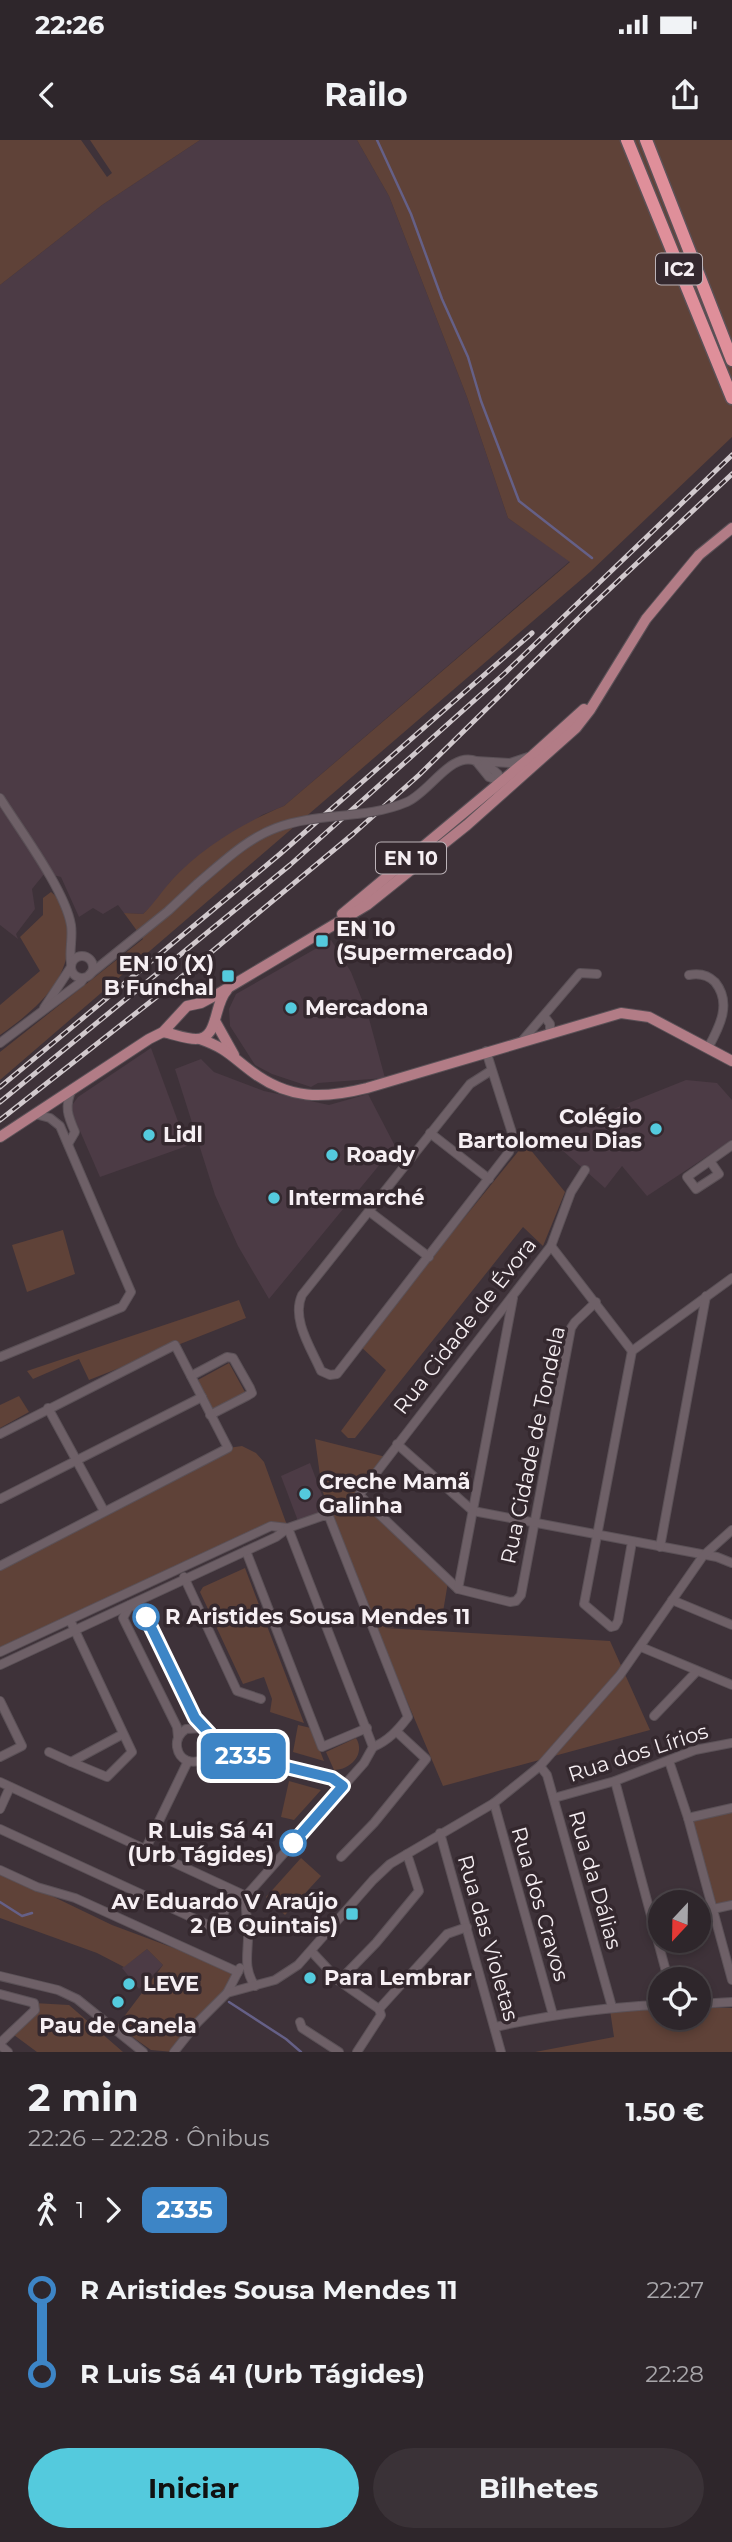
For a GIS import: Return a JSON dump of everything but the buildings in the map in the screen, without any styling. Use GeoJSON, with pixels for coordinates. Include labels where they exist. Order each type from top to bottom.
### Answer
{"type":"FeatureCollection","features":[{"type":"Feature","properties":{"kind":"highway","name":"IC2"},"geometry":{"type":"LineString","coordinates":[[627,140],[732,398]]}},
{"type":"Feature","properties":{"kind":"highway","name":"IC2"},"geometry":{"type":"LineString","coordinates":[[646,140],[732,360]]}},
{"type":"Feature","properties":{"kind":"main road","name":"EN 10"},"geometry":{"type":"LineString","coordinates":[[0,1137],[163,1032],[191,1004],[201,1003],[367,905],[495,802],[576,728],[646,619],[699,555],[732,528]]}},
{"type":"Feature","properties":{"kind":"main road","name":"EN 10"},"geometry":{"type":"LineString","coordinates":[[320,932],[533,755],[570,723],[604,687]]}},
{"type":"Feature","properties":{"kind":"main road"},"geometry":{"type":"LineString","coordinates":[[181,1013],[180,1027],[184,1034],[196,1039],[212,1031],[222,995],[231,986]]}},
{"type":"Feature","properties":{"kind":"main road"},"geometry":{"type":"LineString","coordinates":[[201,1003],[210,1008],[234,1055]]}},
{"type":"Feature","properties":{"kind":"main road"},"geometry":{"type":"LineString","coordinates":[[163,1032],[220,1046],[263,1080],[297,1094],[314,1097],[337,1096],[621,1013],[649,1017],[732,1061]]}},
{"type":"Feature","properties":{"kind":"street"},"geometry":{"type":"LineString","coordinates":[[482,765],[510,763],[533,755]]}},
{"type":"Feature","properties":{"kind":"street"},"geometry":{"type":"LineString","coordinates":[[0,1043],[168,911],[246,843],[278,827],[394,807],[410,801],[426,790],[455,762],[470,758],[498,774],[500,789],[495,802]]}},
{"type":"Feature","properties":{"kind":"street"},"geometry":{"type":"LineString","coordinates":[[480,799],[486,787],[482,765]]}},
{"type":"Feature","properties":{"kind":"street"},"geometry":{"type":"LineString","coordinates":[[500,782],[514,782],[522,778]]}},
{"type":"Feature","properties":{"kind":"street"},"geometry":{"type":"LineString","coordinates":[[0,798],[56,887],[67,910],[72,943],[80,956],[90,960],[114,954]]}},
{"type":"Feature","properties":{"kind":"street"},"geometry":{"type":"LineString","coordinates":[[72,943],[69,949],[71,965],[76,976],[87,976]]}},
{"type":"Feature","properties":{"kind":"street"},"geometry":{"type":"LineString","coordinates":[[43,1011],[71,965],[80,956]]}},
{"type":"Feature","properties":{"kind":"street"},"geometry":{"type":"LineString","coordinates":[[87,976],[93,967],[90,960]]}},
{"type":"Feature","properties":{"kind":"street"},"geometry":{"type":"LineString","coordinates":[[522,1041],[580,973],[597,974]]}},
{"type":"Feature","properties":{"kind":"street"},"geometry":{"type":"LineString","coordinates":[[689,975],[699,973],[712,979],[722,990],[727,1003],[725,1017],[708,1048]]}},
{"type":"Feature","properties":{"kind":"street"},"geometry":{"type":"LineString","coordinates":[[535,1025],[546,1035],[550,1024],[544,1016]]}},
{"type":"Feature","properties":{"kind":"street"},"geometry":{"type":"LineString","coordinates":[[486,1052],[492,1070],[513,1136],[509,1152],[337,1374],[330,1375],[321,1371],[298,1316],[297,1306],[309,1286],[470,1084],[492,1070]]}},
{"type":"Feature","properties":{"kind":"street"},"geometry":{"type":"LineString","coordinates":[[68,1144],[75,1132],[66,1112],[72,1089]]}},
{"type":"Feature","properties":{"kind":"street"},"geometry":{"type":"LineString","coordinates":[[0,1357],[122,1307],[131,1292],[56,1121],[35,1114]]}},
{"type":"Feature","properties":{"kind":"street"},"geometry":{"type":"LineString","coordinates":[[430,1133],[489,1179]]}},
{"type":"Feature","properties":{"kind":"street"},"geometry":{"type":"LineString","coordinates":[[710,1161],[732,1144]]}},
{"type":"Feature","properties":{"kind":"street","name":"Rua Cidade de Évora"},"geometry":{"type":"LineString","coordinates":[[458,1590],[359,1495],[551,1246],[571,1192],[585,1170]]}},
{"type":"Feature","properties":{"kind":"street"},"geometry":{"type":"LineString","coordinates":[[370,1212],[429,1257]]}},
{"type":"Feature","properties":{"kind":"street"},"geometry":{"type":"LineString","coordinates":[[551,1246],[632,1351]]}},
{"type":"Feature","properties":{"kind":"street"},"geometry":{"type":"LineString","coordinates":[[632,1542],[618,1621],[611,1627],[584,1604],[632,1351],[732,1278]]}},
{"type":"Feature","properties":{"kind":"street"},"geometry":{"type":"LineString","coordinates":[[458,1590],[513,1295]]}},
{"type":"Feature","properties":{"kind":"street"},"geometry":{"type":"LineString","coordinates":[[660,1547],[706,1296]]}},
{"type":"Feature","properties":{"kind":"street","name":"Rua Cidade de Tondela"},"geometry":{"type":"LineString","coordinates":[[458,1590],[510,1602],[516,1601],[521,1595],[571,1328],[596,1302]]}},
{"type":"Feature","properties":{"kind":"street"},"geometry":{"type":"LineString","coordinates":[[0,1434],[175,1345],[228,1448],[0,1566]]}},
{"type":"Feature","properties":{"kind":"street"},"geometry":{"type":"LineString","coordinates":[[191,1376],[227,1357],[233,1359],[250,1388],[252,1393],[210,1415]]}},
{"type":"Feature","properties":{"kind":"street"},"geometry":{"type":"LineString","coordinates":[[0,1499],[202,1397]]}},
{"type":"Feature","properties":{"kind":"street"},"geometry":{"type":"LineString","coordinates":[[48,1408],[104,1511]]}},
{"type":"Feature","properties":{"kind":"street"},"geometry":{"type":"LineString","coordinates":[[397,1444],[472,1511],[717,1557],[732,1563]]}},
{"type":"Feature","properties":{"kind":"street"},"geometry":{"type":"LineString","coordinates":[[0,1665],[276,1537],[288,1528],[328,1514],[408,1717],[382,1744],[373,1747],[364,1763],[246,1896],[248,1934],[245,1960],[255,1986]]}},
{"type":"Feature","properties":{"kind":"street"},"geometry":{"type":"LineString","coordinates":[[0,1653],[271,1525],[288,1528]]}},
{"type":"Feature","properties":{"kind":"street"},"geometry":{"type":"LineString","coordinates":[[288,1528],[373,1747]]}},
{"type":"Feature","properties":{"kind":"street"},"geometry":{"type":"LineString","coordinates":[[227,1993],[275,1980],[286,1974],[312,1951],[390,1864],[494,1803],[540,1766],[620,1675],[703,1556],[732,1530]]}},
{"type":"Feature","properties":{"kind":"street"},"geometry":{"type":"LineString","coordinates":[[246,1551],[322,1747],[367,1728]]}},
{"type":"Feature","properties":{"kind":"street"},"geometry":{"type":"LineString","coordinates":[[180,1568],[237,1691],[261,1699]]}},
{"type":"Feature","properties":{"kind":"street"},"geometry":{"type":"LineString","coordinates":[[125,1594],[130,1605],[143,1610],[195,1718],[210,1734],[212,1749],[206,1759],[200,1762],[188,1761],[179,1754],[177,1727],[123,1618],[130,1605]]}},
{"type":"Feature","properties":{"kind":"street"},"geometry":{"type":"LineString","coordinates":[[672,1600],[732,1625]]}},
{"type":"Feature","properties":{"kind":"street"},"geometry":{"type":"LineString","coordinates":[[49,1752],[107,1777],[132,1752],[70,1620]]}},
{"type":"Feature","properties":{"kind":"street"},"geometry":{"type":"LineString","coordinates":[[641,1647],[732,1685]]}},
{"type":"Feature","properties":{"kind":"street"},"geometry":{"type":"LineString","coordinates":[[654,1716],[697,1671]]}},
{"type":"Feature","properties":{"kind":"street"},"geometry":{"type":"LineString","coordinates":[[0,1701],[22,1746],[0,1757]]}},
{"type":"Feature","properties":{"kind":"street"},"geometry":{"type":"LineString","coordinates":[[178,1737],[186,1728],[202,1728]]}},
{"type":"Feature","properties":{"kind":"street"},"geometry":{"type":"LineString","coordinates":[[341,1857],[374,1823],[426,1759],[397,1731]]}},
{"type":"Feature","properties":{"kind":"street"},"geometry":{"type":"LineString","coordinates":[[71,1762],[123,1734]]}},
{"type":"Feature","properties":{"kind":"street","name":"Rua dos Lírios"},"geometry":{"type":"LineString","coordinates":[[554,1798],[615,1781],[695,1750],[732,1743]]}},
{"type":"Feature","properties":{"kind":"street"},"geometry":{"type":"LineString","coordinates":[[212,1749],[332,1778],[343,1786]]}},
{"type":"Feature","properties":{"kind":"street"},"geometry":{"type":"LineString","coordinates":[[146,1848],[188,1761]]}},
{"type":"Feature","properties":{"kind":"street"},"geometry":{"type":"LineString","coordinates":[[669,1761],[688,1818],[732,1980]]}},
{"type":"Feature","properties":{"kind":"street","name":"Rua da Dálias"},"geometry":{"type":"LineString","coordinates":[[540,1766],[547,1775],[554,1798],[612,2007]]}},
{"type":"Feature","properties":{"kind":"street"},"geometry":{"type":"LineString","coordinates":[[615,1781],[665,1967]]}},
{"type":"Feature","properties":{"kind":"street"},"geometry":{"type":"LineString","coordinates":[[0,1782],[246,1896]]}},
{"type":"Feature","properties":{"kind":"street"},"geometry":{"type":"LineString","coordinates":[[0,1809],[10,1787]]}},
{"type":"Feature","properties":{"kind":"street","name":"Rua dos Cravos"},"geometry":{"type":"LineString","coordinates":[[494,1803],[554,2015]]}},
{"type":"Feature","properties":{"kind":"street"},"geometry":{"type":"LineString","coordinates":[[688,1818],[732,1808]]}},
{"type":"Feature","properties":{"kind":"street"},"geometry":{"type":"LineString","coordinates":[[0,1829],[217,1929],[233,1891]]}},
{"type":"Feature","properties":{"kind":"street","name":"Rua das Violetas"},"geometry":{"type":"LineString","coordinates":[[440,1833],[501,2052]]}},
{"type":"Feature","properties":{"kind":"street"},"geometry":{"type":"LineString","coordinates":[[339,1981],[376,1943],[419,1891],[407,1854]]}},
{"type":"Feature","properties":{"kind":"street"},"geometry":{"type":"LineString","coordinates":[[0,1870],[75,1898],[238,1972]]}},
{"type":"Feature","properties":{"kind":"street"},"geometry":{"type":"LineString","coordinates":[[713,1909],[732,1905]]}},
{"type":"Feature","properties":{"kind":"street"},"geometry":{"type":"LineString","coordinates":[[379,2009],[447,1934],[467,1927]]}},
{"type":"Feature","properties":{"kind":"street"},"geometry":{"type":"LineString","coordinates":[[312,1951],[339,1981],[379,2009],[381,2015],[378,2022],[357,2052]]}},
{"type":"Feature","properties":{"kind":"street"},"geometry":{"type":"LineString","coordinates":[[174,2052],[197,2023],[227,1993],[245,1960]]}},
{"type":"Feature","properties":{"kind":"street"},"geometry":{"type":"LineString","coordinates":[[0,1976],[58,1990],[77,1998],[143,2052]]}},
{"type":"Feature","properties":{"kind":"street"},"geometry":{"type":"LineString","coordinates":[[0,1994],[34,2003],[34,2010],[0,2044],[8,2052]]}},
{"type":"Feature","properties":{"kind":"street"},"geometry":{"type":"LineString","coordinates":[[711,2003],[732,2002]]}},
{"type":"Feature","properties":{"kind":"street"},"geometry":{"type":"LineString","coordinates":[[495,2027],[612,2007],[648,2006]]}},
{"type":"Feature","properties":{"kind":"street"},"geometry":{"type":"LineString","coordinates":[[300,2022],[302,2028],[338,2052]]}},
{"type":"Feature","properties":{"kind":"shaded area"},"geometry":{"type":"Polygon","coordinates":[[[0,140],[81,140],[107,177],[112,173],[90,140],[200,140],[102,205],[0,285],[0,140]]]}},
{"type":"Feature","properties":{"kind":"shaded area"},"geometry":{"type":"Polygon","coordinates":[[[200,140],[357,140],[389,196],[467,397],[508,518],[570,561],[284,806],[262,815],[171,881],[143,914],[124,913],[118,905],[103,914],[93,908],[79,917],[61,877],[45,873],[32,889],[35,909],[16,934],[18,939],[0,925],[0,285],[102,205],[200,140]]]}},
{"type":"Feature","properties":{"kind":"shaded area"},"geometry":{"type":"Polygon","coordinates":[[[357,140],[732,140],[732,437],[590,572],[0,1080],[0,1052],[143,939],[124,913],[143,914],[171,881],[209,847],[239,828],[284,806],[570,562],[508,518],[467,397],[389,196],[357,140]]]}},
{"type":"Feature","properties":{"kind":"shaded area"},"geometry":{"type":"Polygon","coordinates":[[[51,892],[59,902],[66,921],[66,960],[60,976],[40,1002],[0,1035],[0,1005],[40,971],[20,937],[43,915],[43,898],[51,892]]]}},
{"type":"Feature","properties":{"kind":"shaded area"},"geometry":{"type":"Polygon","coordinates":[[[331,940],[351,972],[368,1015],[385,1078],[318,1083],[311,1087],[272,1074],[255,1065],[230,1026],[229,1009],[236,994],[331,940]]]}},
{"type":"Feature","properties":{"kind":"shaded area"},"geometry":{"type":"Polygon","coordinates":[[[151,1048],[187,1146],[100,1177],[70,1108],[78,1097],[151,1048]]]}},
{"type":"Feature","properties":{"kind":"shaded area"},"geometry":{"type":"Polygon","coordinates":[[[201,1059],[214,1072],[264,1091],[329,1105],[368,1094],[395,1146],[269,1299],[238,1246],[215,1195],[175,1069],[201,1059]]]}},
{"type":"Feature","properties":{"kind":"shaded area","name":"Colégio Bartolomeu Dias"},"geometry":{"type":"Polygon","coordinates":[[[686,1080],[717,1083],[732,1100],[732,1140],[647,1196],[622,1166],[605,1188],[562,1150],[591,1118],[686,1080]]]}},
{"type":"Feature","properties":{"kind":"shaded area"},"geometry":{"type":"Polygon","coordinates":[[[525,1143],[565,1192],[543,1246],[523,1227],[355,1438],[348,1438],[341,1431],[386,1370],[360,1346],[525,1143]]]}},
{"type":"Feature","properties":{"kind":"shaded area"},"geometry":{"type":"Polygon","coordinates":[[[63,1230],[75,1274],[27,1292],[12,1245],[63,1230]]]}},
{"type":"Feature","properties":{"kind":"shaded area"},"geometry":{"type":"Polygon","coordinates":[[[239,1300],[246,1318],[89,1380],[79,1359],[33,1379],[27,1371],[239,1300]]]}},
{"type":"Feature","properties":{"kind":"shaded area"},"geometry":{"type":"Polygon","coordinates":[[[229,1363],[246,1394],[213,1411],[196,1381],[229,1363]]]}},
{"type":"Feature","properties":{"kind":"shaded area"},"geometry":{"type":"Polygon","coordinates":[[[19,1396],[29,1412],[0,1428],[0,1405],[19,1396]]]}},
{"type":"Feature","properties":{"kind":"shaded area"},"geometry":{"type":"Polygon","coordinates":[[[315,1439],[386,1457],[359,1495],[448,1582],[441,1624],[385,1628],[610,1641],[650,1730],[443,1786],[376,1628],[322,1490],[315,1439]]]}},
{"type":"Feature","properties":{"kind":"shaded area"},"geometry":{"type":"Polygon","coordinates":[[[242,1446],[256,1453],[264,1462],[288,1528],[271,1526],[0,1652],[0,1564],[228,1448],[242,1446]]]}},
{"type":"Feature","properties":{"kind":"shaded area","name":"Creche Mamã Galinha"},"geometry":{"type":"Polygon","coordinates":[[[310,1463],[328,1511],[298,1521],[281,1476],[310,1463]]]}},
{"type":"Feature","properties":{"kind":"shaded area"},"geometry":{"type":"Polygon","coordinates":[[[245,1568],[304,1723],[270,1712],[272,1699],[264,1677],[243,1684],[200,1592],[203,1587],[245,1568]]]}},
{"type":"Feature","properties":{"kind":"shaded area"},"geometry":{"type":"Polygon","coordinates":[[[298,1725],[311,1728],[324,1761],[293,1752],[298,1725]]]}},
{"type":"Feature","properties":{"kind":"shaded area"},"geometry":{"type":"Polygon","coordinates":[[[356,1738],[359,1750],[355,1760],[346,1767],[334,1770],[326,1752],[356,1738]]]}},
{"type":"Feature","properties":{"kind":"shaded area"},"geometry":{"type":"Polygon","coordinates":[[[289,1781],[321,1790],[294,1820],[281,1817],[289,1781]]]}},
{"type":"Feature","properties":{"kind":"shaded area"},"geometry":{"type":"Polygon","coordinates":[[[732,1810],[732,1901],[713,1905],[711,1890],[709,1890],[688,1818],[732,1810]]]}},
{"type":"Feature","properties":{"kind":"shaded area"},"geometry":{"type":"Polygon","coordinates":[[[301,1858],[321,1876],[285,1915],[266,1897],[301,1858]]]}},
{"type":"Feature","properties":{"kind":"shaded area"},"geometry":{"type":"Polygon","coordinates":[[[0,1871],[112,1925],[238,1972],[227,1993],[173,2052],[151,2050],[117,2026],[163,1965],[147,1949],[124,1967],[97,1953],[0,1918],[0,1871]]]}},
{"type":"Feature","properties":{"kind":"shaded area"},"geometry":{"type":"Polygon","coordinates":[[[147,1949],[163,1965],[139,1989],[122,1968],[147,1949]]]}},
{"type":"Feature","properties":{"kind":"shaded area"},"geometry":{"type":"Polygon","coordinates":[[[34,2003],[69,2005],[123,2052],[37,2052],[10,2032],[34,2010],[34,2003]]]}},
{"type":"Feature","properties":{"kind":"shaded area"},"geometry":{"type":"Polygon","coordinates":[[[711,2008],[732,2008],[732,2052],[535,2052],[614,2037],[610,2010],[648,2009],[648,2030],[711,2030],[711,2008]]]}},
{"type":"Feature","properties":{"kind":"waterway"},"geometry":{"type":"LineString","coordinates":[[377,140],[411,214],[442,299],[468,357],[481,401],[519,501],[592,558]]}},
{"type":"Feature","properties":{"kind":"waterway"},"geometry":{"type":"LineString","coordinates":[[0,1902],[22,1916],[32,1913]]}},
{"type":"Feature","properties":{"kind":"waterway"},"geometry":{"type":"LineString","coordinates":[[229,2002],[286,2039],[301,2052]]}},
{"type":"Feature","properties":{"kind":"railway"},"geometry":{"type":"LineString","coordinates":[[0,1102],[290,865],[505,673],[732,455]]}},
{"type":"Feature","properties":{"kind":"railway"},"geometry":{"type":"LineString","coordinates":[[0,1120],[173,984],[353,834],[419,775],[583,614],[732,474]]}},
{"type":"Feature","properties":{"kind":"railway"},"geometry":{"type":"LineString","coordinates":[[0,1087],[280,854],[532,633]]}},
{"type":"Feature","properties":{"kind":"bus line","name":"2335"},"geometry":{"type":"LineString","coordinates":[[146,1617],[195,1718],[210,1734],[212,1749],[332,1778],[343,1786],[293,1843]]}},
{"type":"Feature","properties":{"kind":"place","name":"EN 10 (Supermercado)"},"geometry":{"type":"Point","coordinates":[322,941]}},
{"type":"Feature","properties":{"kind":"place","name":"EN 10 (X) B Funchal"},"geometry":{"type":"Point","coordinates":[228,976]}},
{"type":"Feature","properties":{"kind":"place","name":"Mercadona"},"geometry":{"type":"Point","coordinates":[291,1008]}},
{"type":"Feature","properties":{"kind":"place","name":"Colégio Bartolomeu Dias"},"geometry":{"type":"Point","coordinates":[656,1129]}},
{"type":"Feature","properties":{"kind":"place","name":"Lidl"},"geometry":{"type":"Point","coordinates":[149,1135]}},
{"type":"Feature","properties":{"kind":"place","name":"Roady"},"geometry":{"type":"Point","coordinates":[332,1155]}},
{"type":"Feature","properties":{"kind":"place","name":"Intermarché"},"geometry":{"type":"Point","coordinates":[274,1198]}},
{"type":"Feature","properties":{"kind":"place","name":"Creche Mamã Galinha"},"geometry":{"type":"Point","coordinates":[305,1494]}},
{"type":"Feature","properties":{"kind":"place","name":"R Aristides Sousa Mendes 11"},"geometry":{"type":"Point","coordinates":[146,1617]}},
{"type":"Feature","properties":{"kind":"place","name":"R Luis Sá 41 (Urb Tágides)"},"geometry":{"type":"Point","coordinates":[293,1843]}},
{"type":"Feature","properties":{"kind":"place","name":"Av Eduardo V Araújo 2 (B Quintais)"},"geometry":{"type":"Point","coordinates":[352,1914]}},
{"type":"Feature","properties":{"kind":"place","name":"Para Lembrar"},"geometry":{"type":"Point","coordinates":[310,1978]}},
{"type":"Feature","properties":{"kind":"place","name":"LEVE"},"geometry":{"type":"Point","coordinates":[129,1984]}},
{"type":"Feature","properties":{"kind":"place","name":"Pau de Canela"},"geometry":{"type":"Point","coordinates":[118,2002]}}]}
